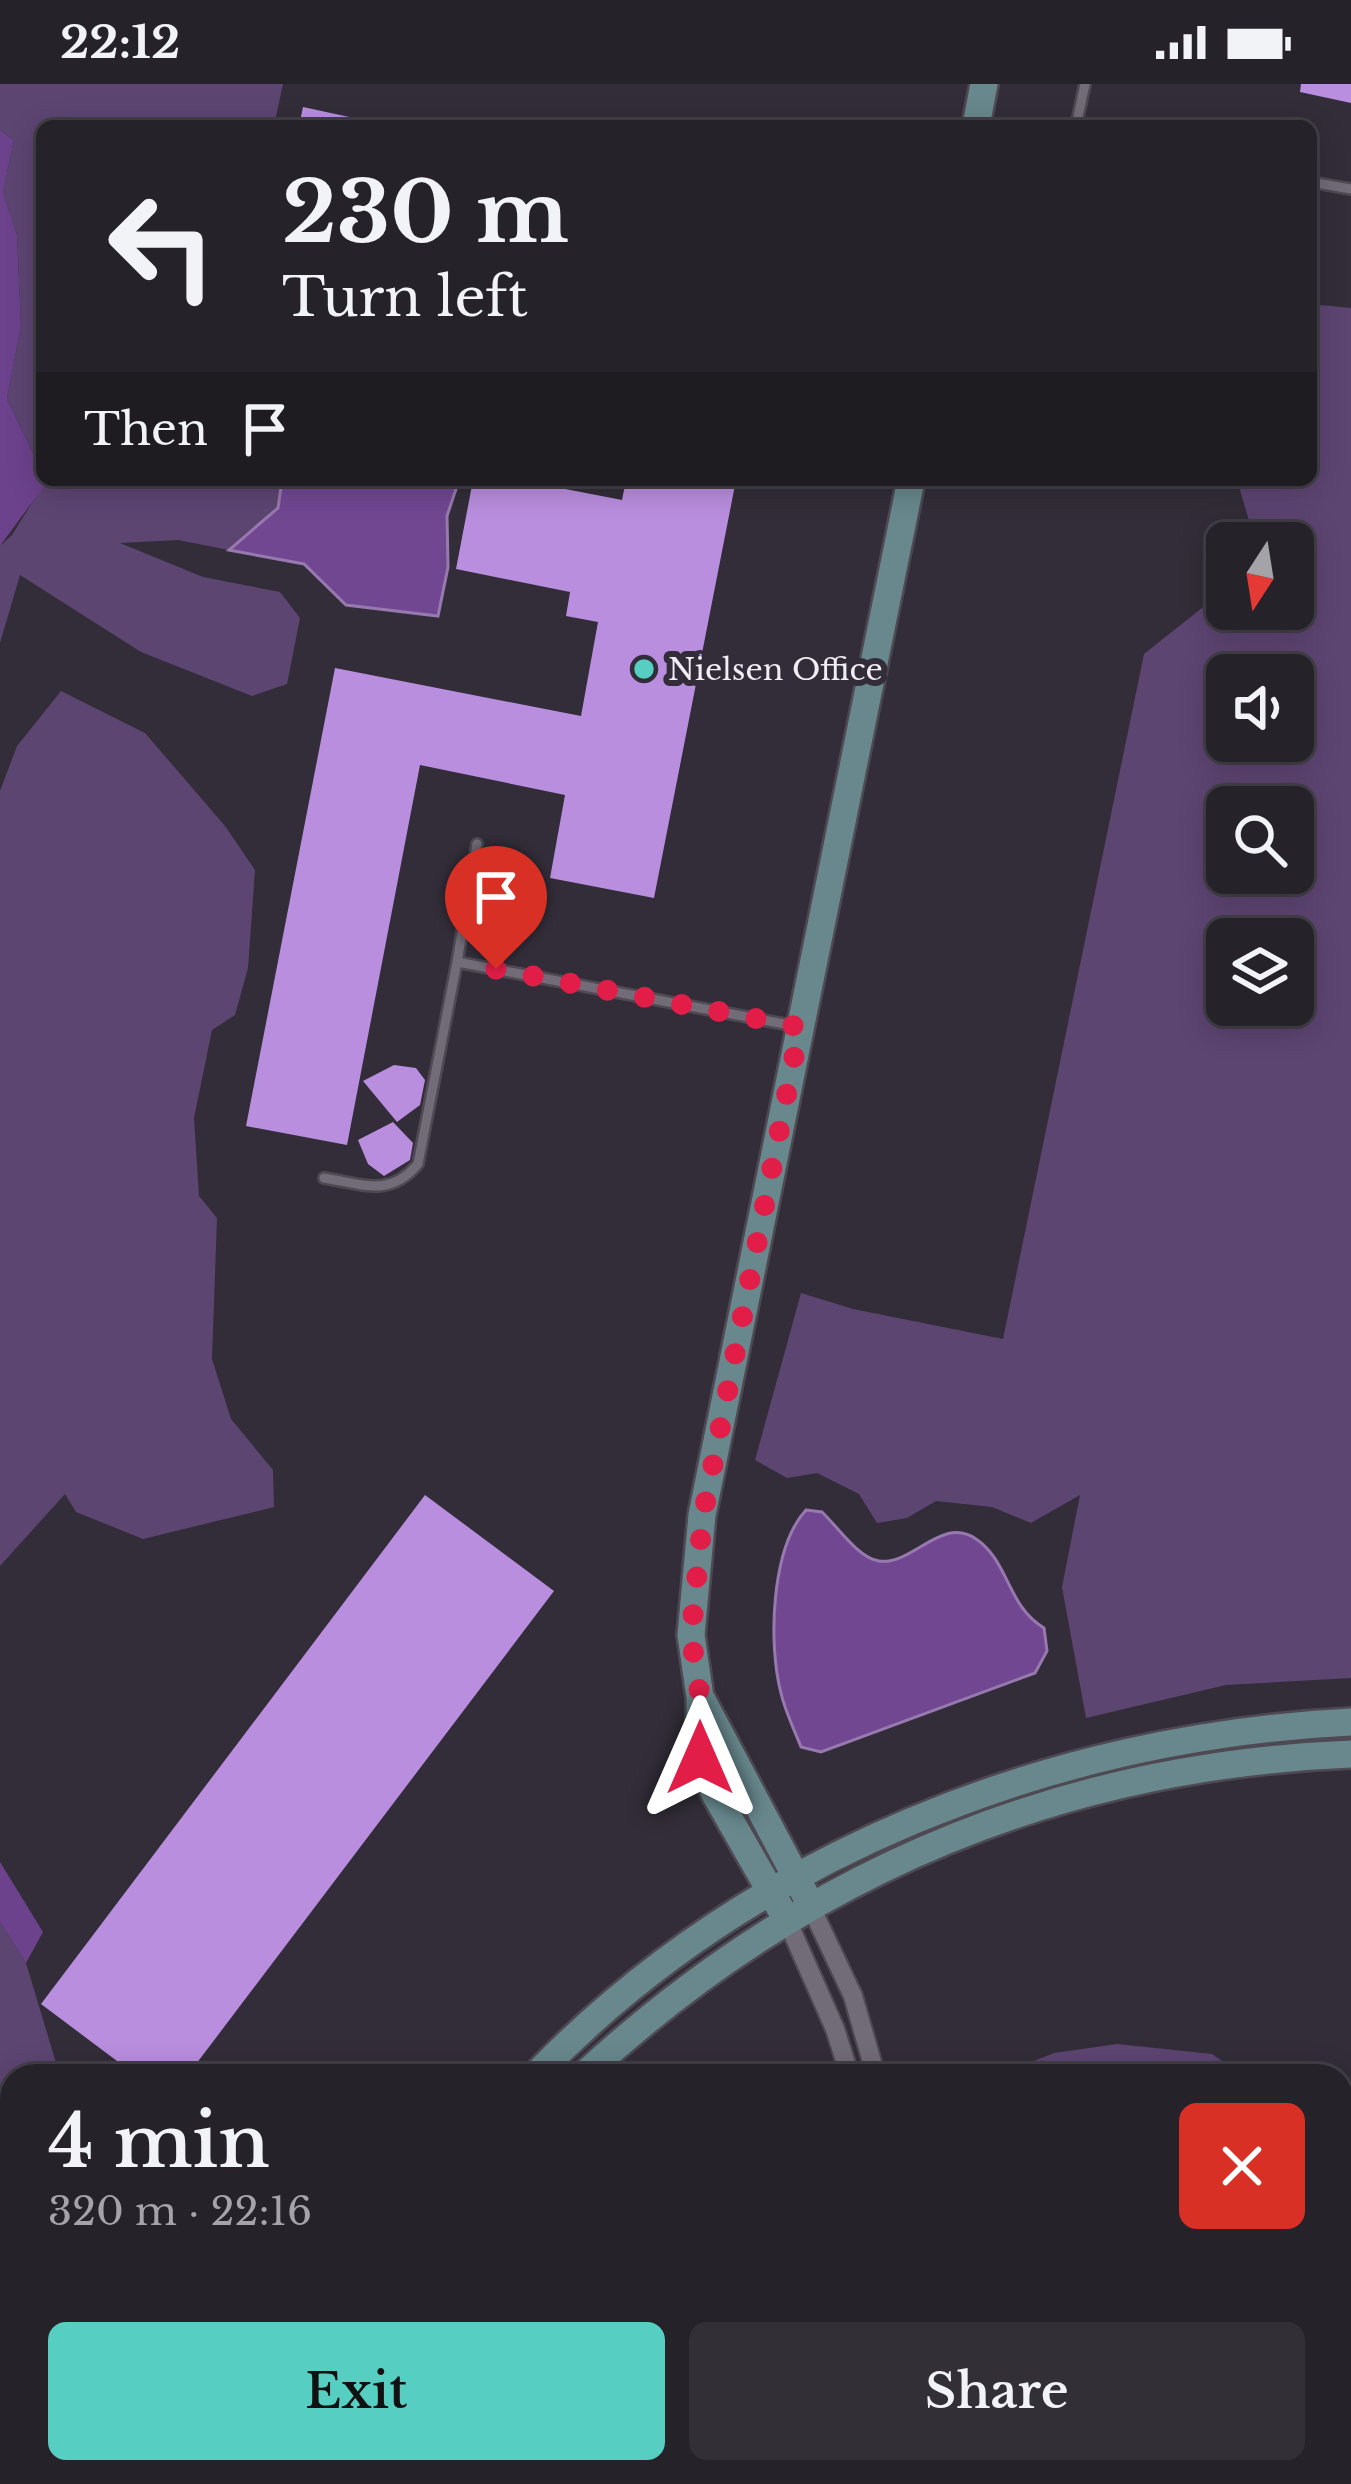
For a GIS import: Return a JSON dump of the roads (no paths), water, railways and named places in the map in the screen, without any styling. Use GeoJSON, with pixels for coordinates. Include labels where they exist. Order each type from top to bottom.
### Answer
{"type":"FeatureCollection","features":[{"type":"Feature","properties":{"kind":"main road"},"geometry":{"type":"LineString","coordinates":[[980,120],[983,84]]}},
{"type":"Feature","properties":{"kind":"main road"},"geometry":{"type":"LineString","coordinates":[[799,1913],[700,1696],[691,1636],[703,1515],[910,486]]}},
{"type":"Feature","properties":{"kind":"main road"},"geometry":{"type":"LineString","coordinates":[[549,2064],[619,1999],[704,1934],[784,1884],[948,1807],[1073,1764],[1159,1743],[1351,1722]]}},
{"type":"Feature","properties":{"kind":"main road"},"geometry":{"type":"LineString","coordinates":[[596,2064],[643,2020],[720,1962],[876,1870],[947,1839],[1079,1793],[1230,1764],[1351,1754]]}},
{"type":"Feature","properties":{"kind":"street"},"geometry":{"type":"LineString","coordinates":[[799,1913],[846,2064]]}},
{"type":"Feature","properties":{"kind":"street"},"geometry":{"type":"LineString","coordinates":[[799,1913],[853,1996],[873,2064]]}},
{"type":"Feature","properties":{"kind":"lane"},"geometry":{"type":"LineString","coordinates":[[1077,120],[1084,84]]}},
{"type":"Feature","properties":{"kind":"lane"},"geometry":{"type":"LineString","coordinates":[[1317,183],[1351,189]]}},
{"type":"Feature","properties":{"kind":"lane"},"geometry":{"type":"LineString","coordinates":[[324,1178],[383,1187],[404,1180],[418,1164],[477,844]]}},
{"type":"Feature","properties":{"kind":"lane"},"geometry":{"type":"LineString","coordinates":[[457,962],[800,1027]]}},
{"type":"Feature","properties":{"kind":"place","name":"Nielsen Office"},"geometry":{"type":"Point","coordinates":[644,669]}}]}
